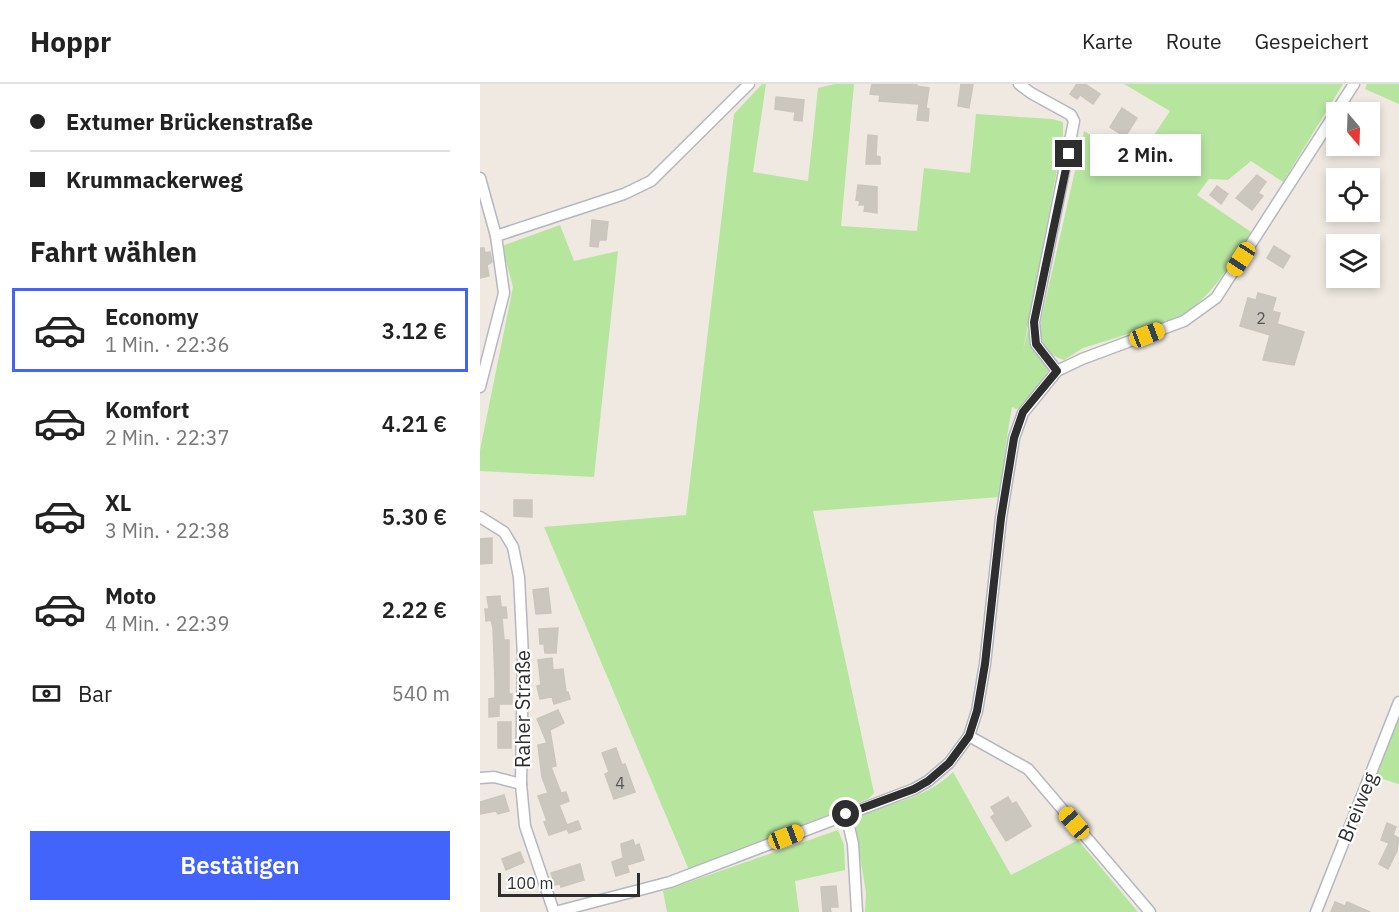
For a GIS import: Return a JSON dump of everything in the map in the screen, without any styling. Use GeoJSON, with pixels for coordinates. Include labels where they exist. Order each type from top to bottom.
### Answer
{"type":"FeatureCollection","features":[{"type":"Feature","properties":{"kind":"street"},"geometry":{"type":"LineString","coordinates":[[496,236],[624,194],[651,181],[749,84]]}},
{"type":"Feature","properties":{"kind":"street"},"geometry":{"type":"LineString","coordinates":[[1019,84],[1071,115],[1074,121],[1034,322],[1036,344],[1057,371]]}},
{"type":"Feature","properties":{"kind":"street"},"geometry":{"type":"LineString","coordinates":[[554,912],[670,882],[914,789],[928,781],[949,763],[969,736],[977,711],[985,664],[1001,518],[1014,438],[1023,412],[1057,371],[1184,321],[1216,298],[1354,84]]}},
{"type":"Feature","properties":{"kind":"street"},"geometry":{"type":"LineString","coordinates":[[480,178],[496,236],[504,293],[480,387]]}},
{"type":"Feature","properties":{"kind":"street","name":"Raher Straße"},"geometry":{"type":"LineString","coordinates":[[480,517],[504,532],[513,547],[519,577],[523,656],[521,784],[525,826],[554,912]]}},
{"type":"Feature","properties":{"kind":"street","name":"Breiweg"},"geometry":{"type":"LineString","coordinates":[[1316,912],[1399,702]]}},
{"type":"Feature","properties":{"kind":"street"},"geometry":{"type":"LineString","coordinates":[[969,736],[1028,769],[1150,912]]}},
{"type":"Feature","properties":{"kind":"street"},"geometry":{"type":"LineString","coordinates":[[480,778],[494,777],[521,784]]}},
{"type":"Feature","properties":{"kind":"street"},"geometry":{"type":"LineString","coordinates":[[846,814],[853,844],[857,912]]}},
{"type":"Feature","properties":{"kind":"green space"},"geometry":{"type":"Polygon","coordinates":[[[762,84],[766,84],[753,172],[808,181],[818,88],[835,84],[854,84],[841,226],[917,231],[924,168],[970,173],[976,114],[1052,119],[1063,122],[1063,138],[1023,351],[1029,325],[1042,359],[1049,370],[1022,407],[1016,409],[1012,407],[1000,497],[813,511],[874,793],[868,799],[689,870],[544,527],[686,515],[734,114],[762,84]]]}},
{"type":"Feature","properties":{"kind":"green space"},"geometry":{"type":"Polygon","coordinates":[[[1124,84],[1343,84],[1332,102],[1326,102],[1326,112],[1283,182],[1251,161],[1228,180],[1209,179],[1197,195],[1251,232],[1220,279],[1202,299],[1180,316],[1083,348],[1064,360],[1046,349],[1039,329],[1084,131],[1136,162],[1170,111],[1124,84]]]}},
{"type":"Feature","properties":{"kind":"green space"},"geometry":{"type":"Polygon","coordinates":[[[1367,84],[1399,84],[1399,104],[1365,89],[1367,84]]]}},
{"type":"Feature","properties":{"kind":"green space"},"geometry":{"type":"Polygon","coordinates":[[[560,225],[574,261],[618,251],[594,477],[480,471],[480,450],[513,287],[502,246],[560,225]]]}},
{"type":"Feature","properties":{"kind":"green space"},"geometry":{"type":"Polygon","coordinates":[[[1399,716],[1399,784],[1376,777],[1399,716]]]}},
{"type":"Feature","properties":{"kind":"green space"},"geometry":{"type":"Polygon","coordinates":[[[953,772],[1011,875],[1078,840],[1138,912],[865,912],[866,892],[853,817],[919,794],[953,772]]]}},
{"type":"Feature","properties":{"kind":"green space"},"geometry":{"type":"Polygon","coordinates":[[[838,830],[844,845],[845,870],[795,881],[799,912],[667,912],[663,891],[838,830]]]}},
{"type":"Feature","properties":{"kind":"building"},"geometry":{"type":"Polygon","coordinates":[[[872,84],[917,84],[916,86],[929,88],[926,108],[929,109],[928,121],[917,120],[919,104],[879,101],[880,95],[870,94],[872,84]]]}},
{"type":"Feature","properties":{"kind":"building"},"geometry":{"type":"Polygon","coordinates":[[[961,84],[973,84],[969,108],[958,106],[961,84]]]}},
{"type":"Feature","properties":{"kind":"building"},"geometry":{"type":"Polygon","coordinates":[[[1077,84],[1085,84],[1100,94],[1093,104],[1080,95],[1077,99],[1070,94],[1077,84]]]}},
{"type":"Feature","properties":{"kind":"building"},"geometry":{"type":"Polygon","coordinates":[[[776,97],[804,100],[802,121],[794,120],[795,112],[775,109],[776,97]]]}},
{"type":"Feature","properties":{"kind":"building"},"geometry":{"type":"Polygon","coordinates":[[[1122,108],[1137,118],[1125,137],[1110,127],[1122,108]]]}},
{"type":"Feature","properties":{"kind":"building"},"geometry":{"type":"Polygon","coordinates":[[[868,135],[877,136],[876,156],[880,157],[880,164],[866,164],[868,135]]]}},
{"type":"Feature","properties":{"kind":"building"},"geometry":{"type":"Polygon","coordinates":[[[1257,175],[1266,182],[1258,193],[1263,196],[1252,210],[1236,198],[1257,175]]]}},
{"type":"Feature","properties":{"kind":"building"},"geometry":{"type":"Polygon","coordinates":[[[858,185],[877,187],[877,213],[864,211],[865,205],[859,205],[860,201],[856,200],[858,185]]]}},
{"type":"Feature","properties":{"kind":"building"},"geometry":{"type":"Polygon","coordinates":[[[1217,186],[1228,194],[1221,204],[1210,195],[1217,186]]]}},
{"type":"Feature","properties":{"kind":"building"},"geometry":{"type":"Polygon","coordinates":[[[592,220],[608,222],[606,240],[599,240],[598,247],[590,246],[592,220]]]}},
{"type":"Feature","properties":{"kind":"building"},"geometry":{"type":"Polygon","coordinates":[[[1274,246],[1290,256],[1283,268],[1267,258],[1274,246]]]}},
{"type":"Feature","properties":{"kind":"building"},"geometry":{"type":"Polygon","coordinates":[[[480,248],[484,248],[485,253],[490,252],[492,262],[487,265],[489,276],[480,278],[480,248]]]}},
{"type":"Feature","properties":{"kind":"building"},"geometry":{"type":"Polygon","coordinates":[[[1258,293],[1276,298],[1272,311],[1280,313],[1277,324],[1304,332],[1294,365],[1263,360],[1270,335],[1240,326],[1248,298],[1256,300],[1258,293]]]}},
{"type":"Feature","properties":{"kind":"building"},"geometry":{"type":"Polygon","coordinates":[[[514,500],[532,500],[532,517],[514,516],[514,500]]]}},
{"type":"Feature","properties":{"kind":"building"},"geometry":{"type":"Polygon","coordinates":[[[492,538],[492,563],[480,564],[480,539],[492,538]]]}},
{"type":"Feature","properties":{"kind":"building"},"geometry":{"type":"Polygon","coordinates":[[[548,588],[551,613],[536,614],[533,590],[548,588]]]}},
{"type":"Feature","properties":{"kind":"building"},"geometry":{"type":"Polygon","coordinates":[[[500,596],[501,607],[506,607],[507,618],[502,618],[504,640],[509,640],[509,694],[512,694],[512,704],[499,704],[499,716],[489,717],[489,699],[495,698],[493,628],[491,620],[486,621],[485,609],[489,609],[487,597],[500,596]]]}},
{"type":"Feature","properties":{"kind":"building"},"geometry":{"type":"Polygon","coordinates":[[[558,628],[556,653],[545,653],[544,644],[540,644],[539,629],[558,628]]]}},
{"type":"Feature","properties":{"kind":"building"},"geometry":{"type":"Polygon","coordinates":[[[552,658],[553,670],[563,669],[566,692],[570,699],[554,704],[552,697],[540,699],[537,686],[541,685],[538,660],[552,658]]]}},
{"type":"Feature","properties":{"kind":"building"},"geometry":{"type":"Polygon","coordinates":[[[558,710],[564,723],[550,730],[556,766],[551,767],[561,793],[566,792],[569,801],[559,805],[567,825],[578,821],[581,829],[569,833],[567,829],[549,835],[544,822],[547,821],[538,796],[548,793],[542,777],[538,745],[547,743],[537,719],[558,710]]]}},
{"type":"Feature","properties":{"kind":"building"},"geometry":{"type":"Polygon","coordinates":[[[498,722],[511,722],[511,748],[498,748],[498,722]]]}},
{"type":"Feature","properties":{"kind":"building"},"geometry":{"type":"Polygon","coordinates":[[[616,748],[622,765],[625,764],[635,792],[614,799],[605,774],[609,772],[602,753],[616,748]]]}},
{"type":"Feature","properties":{"kind":"building"},"geometry":{"type":"Polygon","coordinates":[[[504,795],[509,811],[498,814],[496,811],[480,814],[480,802],[504,795]]]}},
{"type":"Feature","properties":{"kind":"building"},"geometry":{"type":"Polygon","coordinates":[[[1008,797],[1012,804],[1016,802],[1031,826],[1006,841],[991,817],[995,814],[991,807],[1008,797]]]}},
{"type":"Feature","properties":{"kind":"building"},"geometry":{"type":"Polygon","coordinates":[[[1387,823],[1396,827],[1393,835],[1399,838],[1397,851],[1388,869],[1379,864],[1389,843],[1381,840],[1387,823]]]}},
{"type":"Feature","properties":{"kind":"building"},"geometry":{"type":"Polygon","coordinates":[[[633,840],[635,846],[639,844],[644,860],[627,865],[629,872],[616,876],[612,862],[623,858],[621,844],[633,840]]]}},
{"type":"Feature","properties":{"kind":"building"},"geometry":{"type":"Polygon","coordinates":[[[520,852],[524,862],[506,870],[502,859],[520,852]]]}},
{"type":"Feature","properties":{"kind":"building"},"geometry":{"type":"Polygon","coordinates":[[[580,864],[584,880],[561,887],[560,884],[555,885],[551,873],[580,864]]]}},
{"type":"Feature","properties":{"kind":"building"},"geometry":{"type":"Polygon","coordinates":[[[836,886],[838,907],[830,907],[831,912],[823,912],[821,887],[836,886]]]}},
{"type":"Feature","properties":{"kind":"building"},"geometry":{"type":"Polygon","coordinates":[[[1335,902],[1345,906],[1347,902],[1370,912],[1331,912],[1335,902]]]}},
{"type":"Feature","properties":{"kind":"route"},"geometry":{"type":"LineString","coordinates":[[846,814],[914,789],[928,781],[949,763],[969,736],[977,711],[985,664],[1001,518],[1014,438],[1023,412],[1057,371],[1036,344],[1034,322],[1069,154]]}}]}
